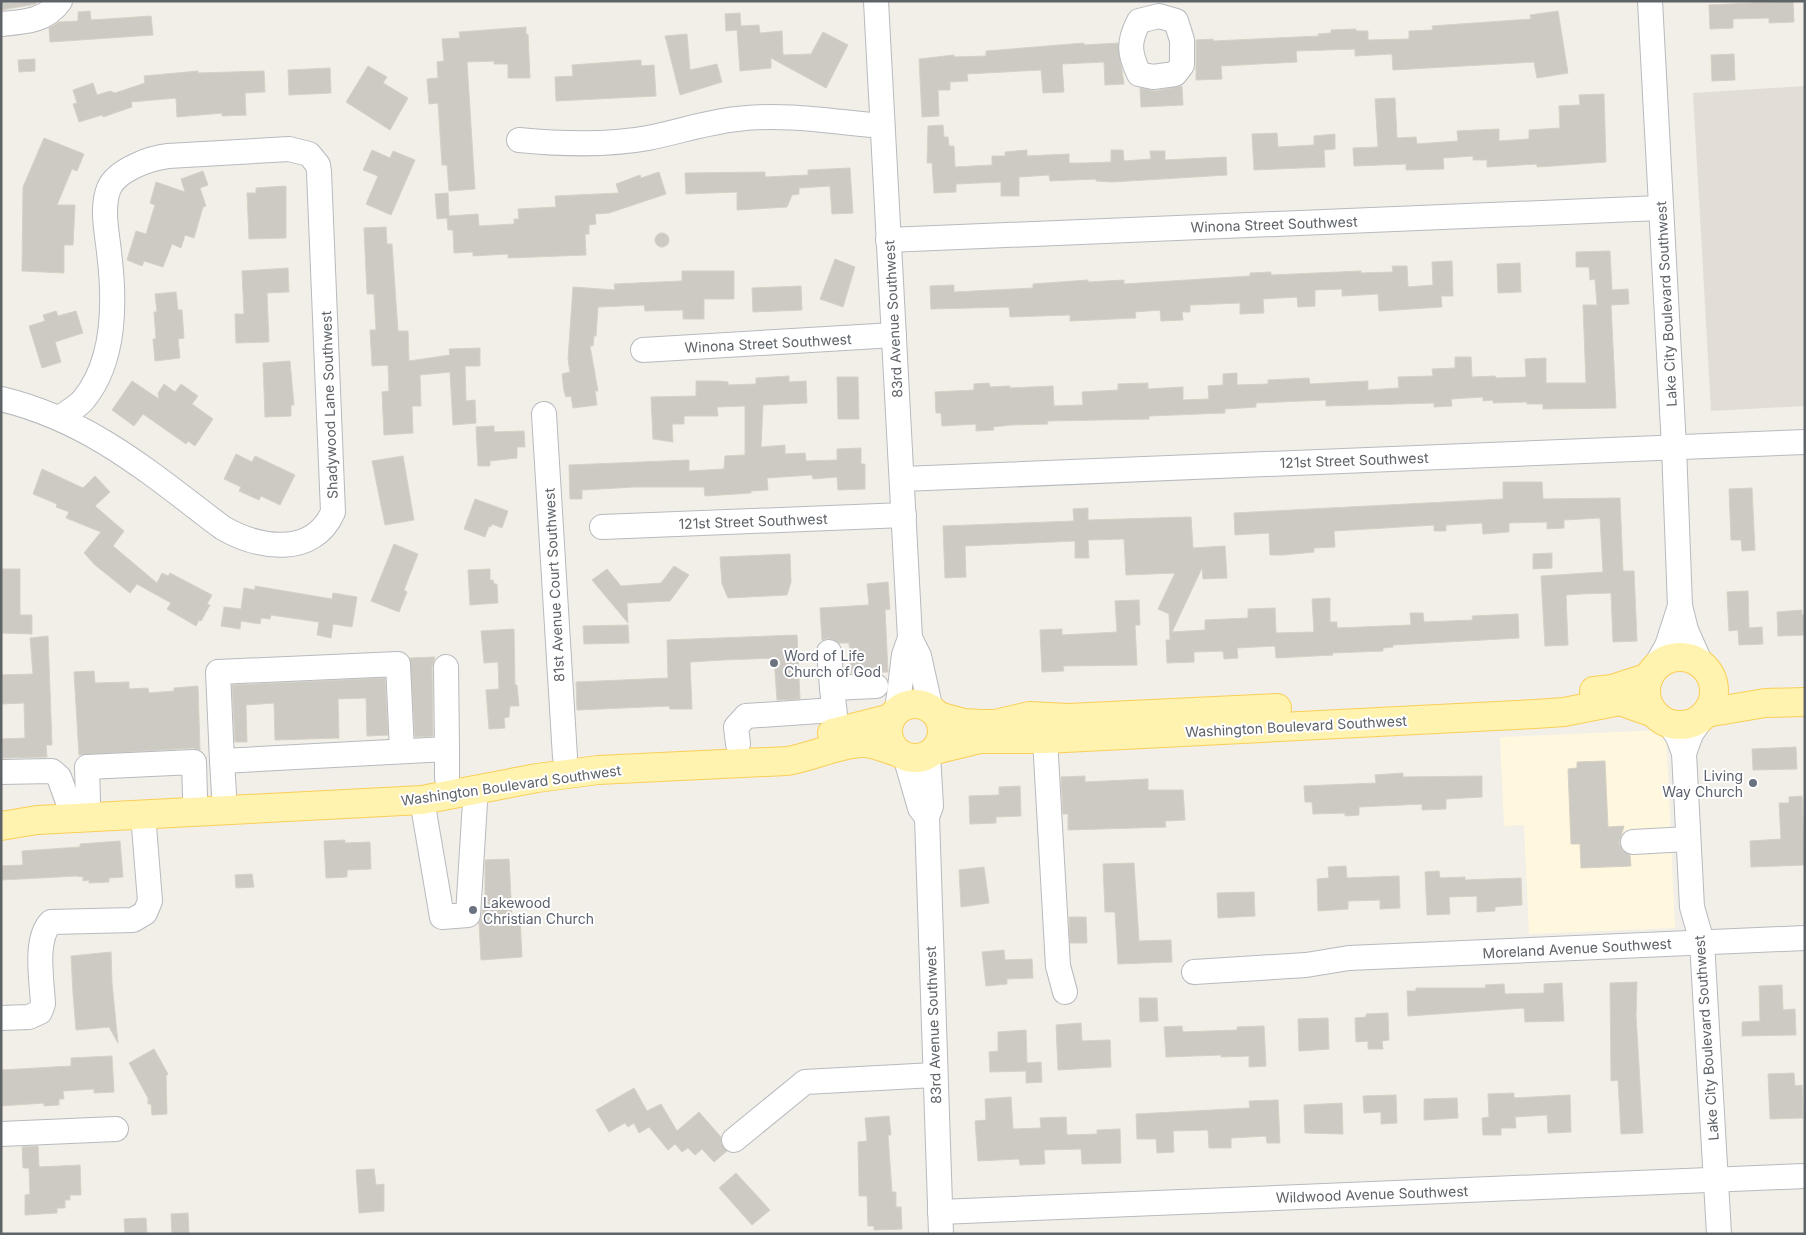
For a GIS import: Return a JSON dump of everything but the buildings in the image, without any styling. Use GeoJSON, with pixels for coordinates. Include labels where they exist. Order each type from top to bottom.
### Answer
{"type":"FeatureCollection","features":[{"type":"Feature","properties":{"kind":"main road"},"geometry":{"type":"LineString","coordinates":[[1805,684],[1750,690],[1706,670],[1685,657],[1674,657],[1652,672],[1647,699],[1662,718],[1680,725],[1692,723],[1704,715],[1765,703],[1805,702]]}},
{"type":"Feature","properties":{"kind":"main road"},"geometry":{"type":"LineString","coordinates":[[1704,715],[1714,698],[1714,687],[1706,670]]}},
{"type":"Feature","properties":{"kind":"main road","name":"Washington Boulevard Southwest"},"geometry":{"type":"LineString","coordinates":[[935,713],[964,723],[995,724],[1029,716],[1068,718],[1570,694],[1612,688],[1652,672]]}},
{"type":"Feature","properties":{"kind":"main road","name":"Washington Boulevard Southwest"},"geometry":{"type":"LineString","coordinates":[[1,826],[37,820],[422,800],[538,778],[598,770],[787,761],[812,756],[843,746],[865,743],[916,753],[980,739],[1045,739],[1535,714],[1564,712],[1620,701],[1662,718]]}},
{"type":"Feature","properties":{"kind":"main road"},"geometry":{"type":"LineString","coordinates":[[914,704],[935,713],[942,730],[942,737],[916,753],[888,736],[894,715],[914,704]]}},
{"type":"Feature","properties":{"kind":"main road","name":"Washington Boulevard Southwest"},"geometry":{"type":"LineString","coordinates":[[1,812],[29,805],[78,801],[408,784],[594,752],[802,740],[834,710],[894,715]]}},
{"type":"Feature","properties":{"kind":"street"},"geometry":{"type":"LineString","coordinates":[[1,24],[29,22],[53,12],[60,1]]}},
{"type":"Feature","properties":{"kind":"street","name":"83rd Avenue Southwest"},"geometry":{"type":"LineString","coordinates":[[876,1],[910,638],[904,655],[894,715]]}},
{"type":"Feature","properties":{"kind":"street","name":"Lake City Boulevard Southwest"},"geometry":{"type":"LineString","coordinates":[[1650,1],[1674,447],[1680,606],[1686,630],[1706,670]]}},
{"type":"Feature","properties":{"kind":"street"},"geometry":{"type":"LineString","coordinates":[[519,140],[562,144],[616,142],[646,138],[736,119],[776,116],[882,126]]}},
{"type":"Feature","properties":{"kind":"street","name":"Shadywood Lane Southwest"},"geometry":{"type":"LineString","coordinates":[[1,399],[60,418],[118,450],[236,536],[275,545],[303,542],[316,537],[323,530],[333,512],[319,172],[318,164],[309,154],[289,148],[168,156],[149,159],[118,177],[110,188],[105,212],[112,297],[108,341],[104,360],[98,378],[83,400],[60,418]]}},
{"type":"Feature","properties":{"kind":"street","name":"Winona Street Southwest"},"geometry":{"type":"LineString","coordinates":[[888,240],[1660,208]]}},
{"type":"Feature","properties":{"kind":"street","name":"Winona Street Southwest"},"geometry":{"type":"LineString","coordinates":[[643,350],[894,335]]}},
{"type":"Feature","properties":{"kind":"street","name":"81st Avenue Court Southwest"},"geometry":{"type":"LineString","coordinates":[[544,414],[564,757]]}},
{"type":"Feature","properties":{"kind":"street","name":"121st Street Southwest"},"geometry":{"type":"LineString","coordinates":[[903,479],[1805,442]]}},
{"type":"Feature","properties":{"kind":"street","name":"121st Street Southwest"},"geometry":{"type":"LineString","coordinates":[[602,527],[904,515]]}},
{"type":"Feature","properties":{"kind":"street","name":"Lake City Boulevard Southwest"},"geometry":{"type":"LineString","coordinates":[[1652,672],[1667,646],[1680,606]]}},
{"type":"Feature","properties":{"kind":"street","name":"83rd Avenue Southwest"},"geometry":{"type":"LineString","coordinates":[[910,638],[919,656],[935,713]]}},
{"type":"Feature","properties":{"kind":"street"},"geometry":{"type":"LineString","coordinates":[[829,652],[834,710],[876,686]]}},
{"type":"Feature","properties":{"kind":"street"},"geometry":{"type":"LineString","coordinates":[[224,794],[218,672],[398,664],[402,751]]}},
{"type":"Feature","properties":{"kind":"street"},"geometry":{"type":"LineString","coordinates":[[446,667],[448,778]]}},
{"type":"Feature","properties":{"kind":"street","name":"Lake City Boulevard Southwest"},"geometry":{"type":"LineString","coordinates":[[1684,753],[1691,734],[1704,715]]}},
{"type":"Feature","properties":{"kind":"street","name":"Lake City Boulevard Southwest"},"geometry":{"type":"LineString","coordinates":[[1662,718],[1678,736],[1684,753],[1692,907],[1702,942],[1719,1234]]}},
{"type":"Feature","properties":{"kind":"street"},"geometry":{"type":"LineString","coordinates":[[1045,739],[1058,966],[1065,992]]}},
{"type":"Feature","properties":{"kind":"street"},"geometry":{"type":"LineString","coordinates":[[222,760],[447,749]]}},
{"type":"Feature","properties":{"kind":"street","name":"83rd Avenue Southwest"},"geometry":{"type":"LineString","coordinates":[[916,753],[920,808],[927,817],[934,1076],[941,1223]]}},
{"type":"Feature","properties":{"kind":"street"},"geometry":{"type":"LineString","coordinates":[[1,772],[52,771],[78,801]]}},
{"type":"Feature","properties":{"kind":"street"},"geometry":{"type":"LineString","coordinates":[[422,800],[442,916],[468,915],[477,791]]}},
{"type":"Feature","properties":{"kind":"street"},"geometry":{"type":"LineString","coordinates":[[1,1018],[29,1017],[40,1012],[43,1004],[41,939],[44,929],[51,922],[134,920],[145,914],[150,901],[143,814]]}},
{"type":"Feature","properties":{"kind":"street"},"geometry":{"type":"LineString","coordinates":[[1633,842],[1688,839]]}},
{"type":"Feature","properties":{"kind":"street","name":"Moreland Avenue Southwest"},"geometry":{"type":"LineString","coordinates":[[1194,972],[1306,965],[1349,958],[1805,938]]}},
{"type":"Feature","properties":{"kind":"street"},"geometry":{"type":"LineString","coordinates":[[734,1140],[806,1082],[934,1076]]}},
{"type":"Feature","properties":{"kind":"street"},"geometry":{"type":"LineString","coordinates":[[1,1134],[116,1129]]}},
{"type":"Feature","properties":{"kind":"street","name":"Wildwood Avenue Southwest"},"geometry":{"type":"LineString","coordinates":[[941,1223],[1805,1176]]}},
{"type":"Feature","properties":{"kind":"shaded area"},"geometry":{"type":"Polygon","coordinates":[[[1805,86],[1805,406],[1711,411],[1693,93],[1805,86]]]}},
{"type":"Feature","properties":{"kind":"shaded area"},"geometry":{"type":"Polygon","coordinates":[[[1666,730],[1675,928],[1529,934],[1524,825],[1504,826],[1500,737],[1666,730]]]}},
{"type":"Feature","properties":{"kind":"place","name":"Word of Life Church of God"},"geometry":{"type":"Point","coordinates":[774,663]}},
{"type":"Feature","properties":{"kind":"place","name":"Living Way Church"},"geometry":{"type":"Point","coordinates":[1753,783]}},
{"type":"Feature","properties":{"kind":"place","name":"Lakewood Christian Church"},"geometry":{"type":"Point","coordinates":[473,910]}}]}
